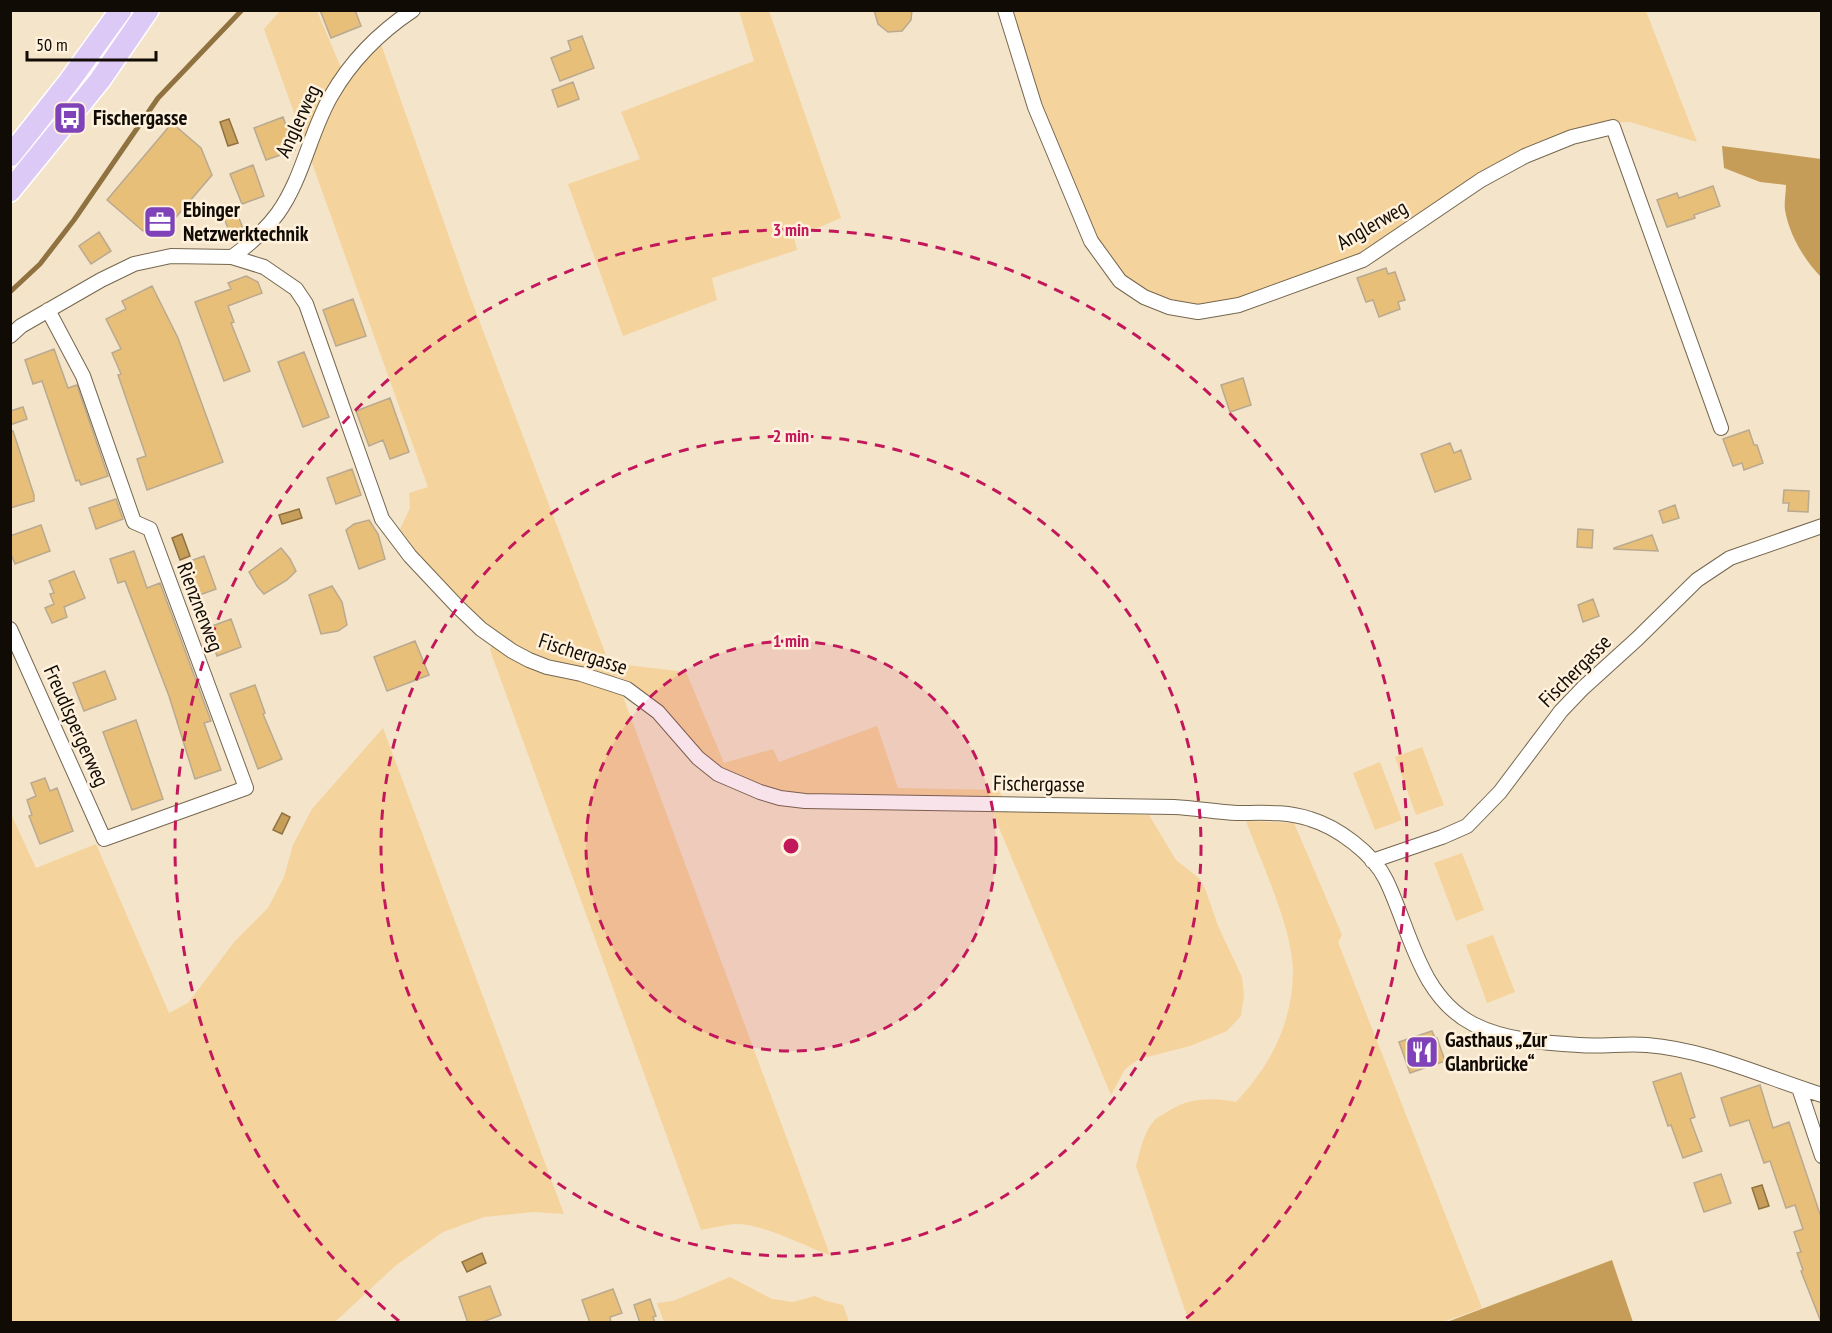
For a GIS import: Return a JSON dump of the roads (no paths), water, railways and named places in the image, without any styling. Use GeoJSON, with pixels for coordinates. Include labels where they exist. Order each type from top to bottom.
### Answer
{"type":"FeatureCollection","features":[{"type":"Feature","properties":{"kind":"main road"},"geometry":{"type":"LineString","coordinates":[[10,156],[68,83],[121,10]]}},
{"type":"Feature","properties":{"kind":"main road"},"geometry":{"type":"LineString","coordinates":[[10,191],[100,80],[148,10]]}},
{"type":"Feature","properties":{"kind":"street","name":"Anglerweg"},"geometry":{"type":"LineString","coordinates":[[232,256],[253,242],[279,212],[292,187],[320,118],[345,75],[370,44],[413,10]]}},
{"type":"Feature","properties":{"kind":"street","name":"Anglerweg"},"geometry":{"type":"LineString","coordinates":[[1005,10],[1035,108],[1091,241],[1120,281],[1144,297],[1169,307],[1198,312],[1229,308],[1364,260],[1499,170],[1572,137],[1613,127],[1721,428]]}},
{"type":"Feature","properties":{"kind":"street","name":"Fischergasse"},"geometry":{"type":"LineString","coordinates":[[10,336],[21,326],[48,310],[134,264],[171,256],[232,256],[264,267],[296,289],[306,304],[382,519],[410,556],[481,630],[512,651],[547,667],[581,674],[627,689],[658,712],[698,758],[718,774],[760,792],[780,798],[806,801],[1174,807],[1235,813],[1272,813],[1309,818],[1339,831],[1372,861],[1385,878],[1429,983],[1452,1009],[1472,1023],[1496,1034],[1523,1039],[1579,1045],[1647,1045],[1704,1055],[1821,1095]]}},
{"type":"Feature","properties":{"kind":"street","name":"Rienznerweg"},"geometry":{"type":"LineString","coordinates":[[48,310],[83,376],[134,522],[150,528],[246,788],[104,839]]}},
{"type":"Feature","properties":{"kind":"street","name":"Fischergasse"},"geometry":{"type":"LineString","coordinates":[[1372,861],[1467,826],[1500,792],[1561,711],[1697,580],[1730,558],[1821,526]]}},
{"type":"Feature","properties":{"kind":"street","name":"Freudlspergerweg"},"geometry":{"type":"LineString","coordinates":[[10,629],[104,839]]}},
{"type":"Feature","properties":{"kind":"street"},"geometry":{"type":"LineString","coordinates":[[1798,1088],[1821,1156]]}},
{"type":"Feature","properties":{"kind":"waterway"},"geometry":{"type":"LineString","coordinates":[[10,292],[40,264],[74,220],[158,98],[242,10]]}},
{"type":"Feature","properties":{"kind":"place","name":"Fischergasse"},"geometry":{"type":"Point","coordinates":[70,118]}},
{"type":"Feature","properties":{"kind":"place","name":"Ebinger Netzwerktechnik"},"geometry":{"type":"Point","coordinates":[160,222]}},
{"type":"Feature","properties":{"kind":"place","name":"Gasthaus „Zur Glanbrücke“"},"geometry":{"type":"Point","coordinates":[1422,1052]}}]}
